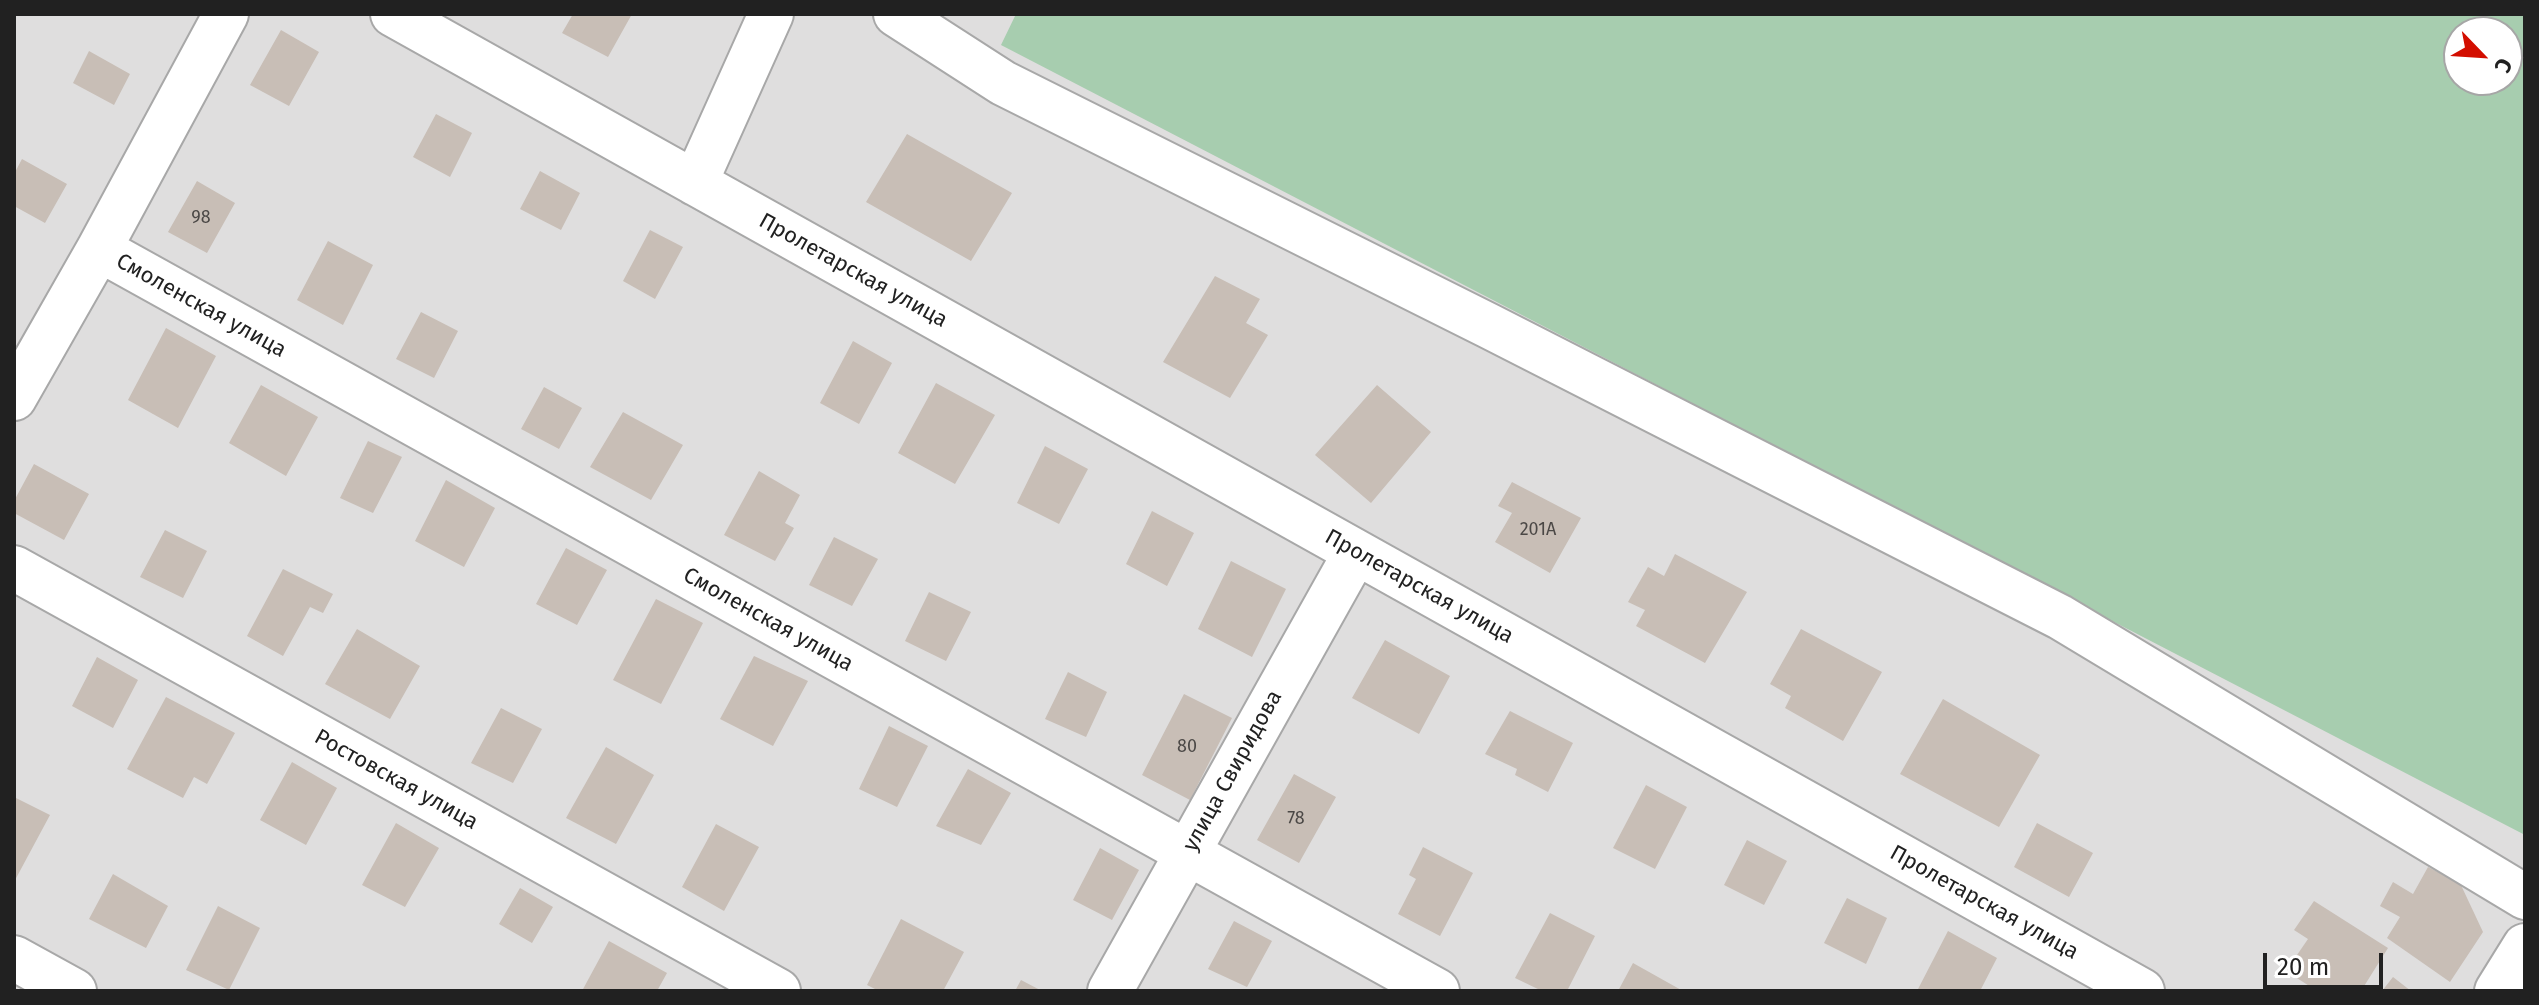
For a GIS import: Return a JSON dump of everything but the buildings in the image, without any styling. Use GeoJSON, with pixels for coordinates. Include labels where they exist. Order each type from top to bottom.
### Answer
{"type":"FeatureCollection","features":[{"type":"Feature","properties":{"kind":"street"},"geometry":{"type":"LineString","coordinates":[[14,398],[226,14]]}},
{"type":"Feature","properties":{"kind":"street","name":"Пролетарская улица"},"geometry":{"type":"LineString","coordinates":[[393,14],[2142,991]]}},
{"type":"Feature","properties":{"kind":"street"},"geometry":{"type":"LineString","coordinates":[[695,183],[771,14]]}},
{"type":"Feature","properties":{"kind":"street"},"geometry":{"type":"LineString","coordinates":[[896,14],[1003,83],[2060,617],[2525,897]]}},
{"type":"Feature","properties":{"kind":"street","name":"Смоленская улица"},"geometry":{"type":"LineString","coordinates":[[99,249],[1437,991]]}},
{"type":"Feature","properties":{"kind":"street","name":"улица Свиридова"},"geometry":{"type":"LineString","coordinates":[[1110,991],[1356,552]]}},
{"type":"Feature","properties":{"kind":"street","name":"Ростовская улица"},"geometry":{"type":"LineString","coordinates":[[14,568],[778,991]]}},
{"type":"Feature","properties":{"kind":"street"},"geometry":{"type":"LineString","coordinates":[[2497,991],[2525,946]]}},
{"type":"Feature","properties":{"kind":"street"},"geometry":{"type":"LineString","coordinates":[[14,958],[74,991]]}},
{"type":"Feature","properties":{"kind":"shaded area"},"geometry":{"type":"Polygon","coordinates":[[[14,14],[1064,14],[2525,773],[2525,991],[14,991],[14,14]]]}},
{"type":"Feature","properties":{"kind":"green space"},"geometry":{"type":"Polygon","coordinates":[[[1016,14],[2525,14],[2525,835],[1001,45],[1016,14]]]}}]}
